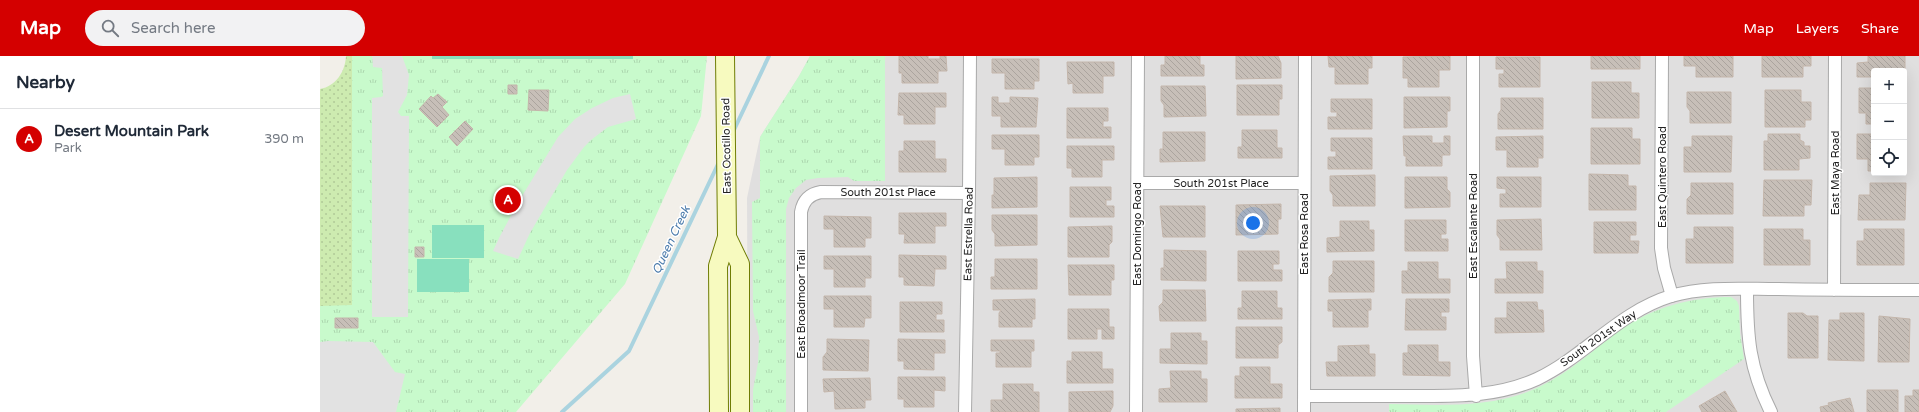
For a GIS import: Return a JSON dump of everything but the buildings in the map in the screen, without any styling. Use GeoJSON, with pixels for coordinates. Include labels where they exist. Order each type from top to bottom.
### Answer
{"type":"FeatureCollection","features":[{"type":"Feature","properties":{"kind":"main road","name":"East Ocotillo Road"},"geometry":{"type":"LineString","coordinates":[[719,412],[718,266],[727,236],[725,56]]}},
{"type":"Feature","properties":{"kind":"main road","name":"East Ocotillo Road"},"geometry":{"type":"LineString","coordinates":[[727,236],[740,264],[740,412]]}},
{"type":"Feature","properties":{"kind":"street","name":"East Estrella Road"},"geometry":{"type":"LineString","coordinates":[[965,412],[970,56]]}},
{"type":"Feature","properties":{"kind":"street","name":"East Domingo Road"},"geometry":{"type":"LineString","coordinates":[[1136,412],[1138,56]]}},
{"type":"Feature","properties":{"kind":"street","name":"East Rosa Road"},"geometry":{"type":"LineString","coordinates":[[1304,412],[1305,56]]}},
{"type":"Feature","properties":{"kind":"street","name":"East Escalante Road"},"geometry":{"type":"LineString","coordinates":[[1473,56],[1473,356],[1476,396]]}},
{"type":"Feature","properties":{"kind":"street","name":"East Quintero Road"},"geometry":{"type":"LineString","coordinates":[[1662,56],[1661,248],[1664,268],[1672,296]]}},
{"type":"Feature","properties":{"kind":"street","name":"East Maya Road"},"geometry":{"type":"LineString","coordinates":[[1834,290],[1835,56]]}},
{"type":"Feature","properties":{"kind":"street","name":"South 201st Place"},"geometry":{"type":"LineString","coordinates":[[1138,182],[1304,183]]}},
{"type":"Feature","properties":{"kind":"street","name":"South 201st Place"},"geometry":{"type":"LineString","coordinates":[[808,198],[821,192],[969,193]]}},
{"type":"Feature","properties":{"kind":"street","name":"East Broadmoor Trail"},"geometry":{"type":"LineString","coordinates":[[801,412],[801,212],[804,202],[808,198]]}},
{"type":"Feature","properties":{"kind":"street","name":"South 201st Way"},"geometry":{"type":"LineString","coordinates":[[1304,396],[1476,396],[1512,389],[1538,378],[1563,364],[1635,312],[1649,304],[1672,296],[1713,289],[1919,290]]}},
{"type":"Feature","properties":{"kind":"street"},"geometry":{"type":"LineString","coordinates":[[1748,289],[1750,352],[1758,383],[1772,412]]}},
{"type":"Feature","properties":{"kind":"shaded area"},"geometry":{"type":"Polygon","coordinates":[[[372,56],[402,56],[409,75],[407,95],[398,112],[401,116],[409,116],[408,317],[372,317],[372,98],[383,96],[382,68],[373,67],[372,56]]]}},
{"type":"Feature","properties":{"kind":"shaded area"},"geometry":{"type":"Polygon","coordinates":[[[810,56],[1919,56],[1919,412],[748,412],[747,198],[760,137],[810,56]]]}},
{"type":"Feature","properties":{"kind":"shaded area"},"geometry":{"type":"Polygon","coordinates":[[[630,94],[636,119],[608,127],[584,147],[567,170],[530,233],[518,259],[493,251],[519,201],[558,137],[575,119],[592,108],[613,98],[630,94]]]}},
{"type":"Feature","properties":{"kind":"shaded area"},"geometry":{"type":"Polygon","coordinates":[[[320,342],[373,342],[395,372],[405,374],[396,412],[320,412],[320,342]]]}},
{"type":"Feature","properties":{"kind":"green space"},"geometry":{"type":"Polygon","coordinates":[[[346,56],[362,56],[358,318],[320,318],[320,89],[331,85],[339,77],[344,67],[346,56]]]}},
{"type":"Feature","properties":{"kind":"green space"},"geometry":{"type":"Polygon","coordinates":[[[352,56],[707,56],[701,116],[625,284],[516,412],[320,412],[320,306],[352,305],[352,56]]]}},
{"type":"Feature","properties":{"kind":"green space"},"geometry":{"type":"Polygon","coordinates":[[[432,56],[633,56],[633,59],[432,59],[432,56]]]}},
{"type":"Feature","properties":{"kind":"green space"},"geometry":{"type":"Polygon","coordinates":[[[810,56],[885,56],[885,181],[854,181],[848,177],[806,180],[796,188],[789,198],[786,209],[786,412],[753,412],[753,390],[758,363],[759,337],[753,311],[752,202],[760,198],[760,137],[810,56]]]}},
{"type":"Feature","properties":{"kind":"green space"},"geometry":{"type":"Polygon","coordinates":[[[432,225],[484,225],[484,258],[432,258],[432,225]]]}},
{"type":"Feature","properties":{"kind":"green space"},"geometry":{"type":"Polygon","coordinates":[[[417,259],[469,259],[469,292],[417,292],[417,259]]]}},
{"type":"Feature","properties":{"kind":"green space"},"geometry":{"type":"Polygon","coordinates":[[[1716,297],[1731,297],[1737,301],[1739,306],[1740,333],[1744,359],[1666,412],[1389,412],[1389,404],[1466,404],[1505,399],[1523,393],[1541,386],[1562,374],[1620,330],[1659,309],[1687,301],[1716,297]]]}},
{"type":"Feature","properties":{"kind":"waterway","name":"Queen Creek"},"geometry":{"type":"LineString","coordinates":[[733,132],[769,56]]}},
{"type":"Feature","properties":{"kind":"waterway","name":"Queen Creek"},"geometry":{"type":"LineString","coordinates":[[562,412],[629,351],[720,160]]}},
{"type":"Feature","properties":{"kind":"place","name":"Desert Mountain Park"},"geometry":{"type":"Point","coordinates":[508,200]}}]}
